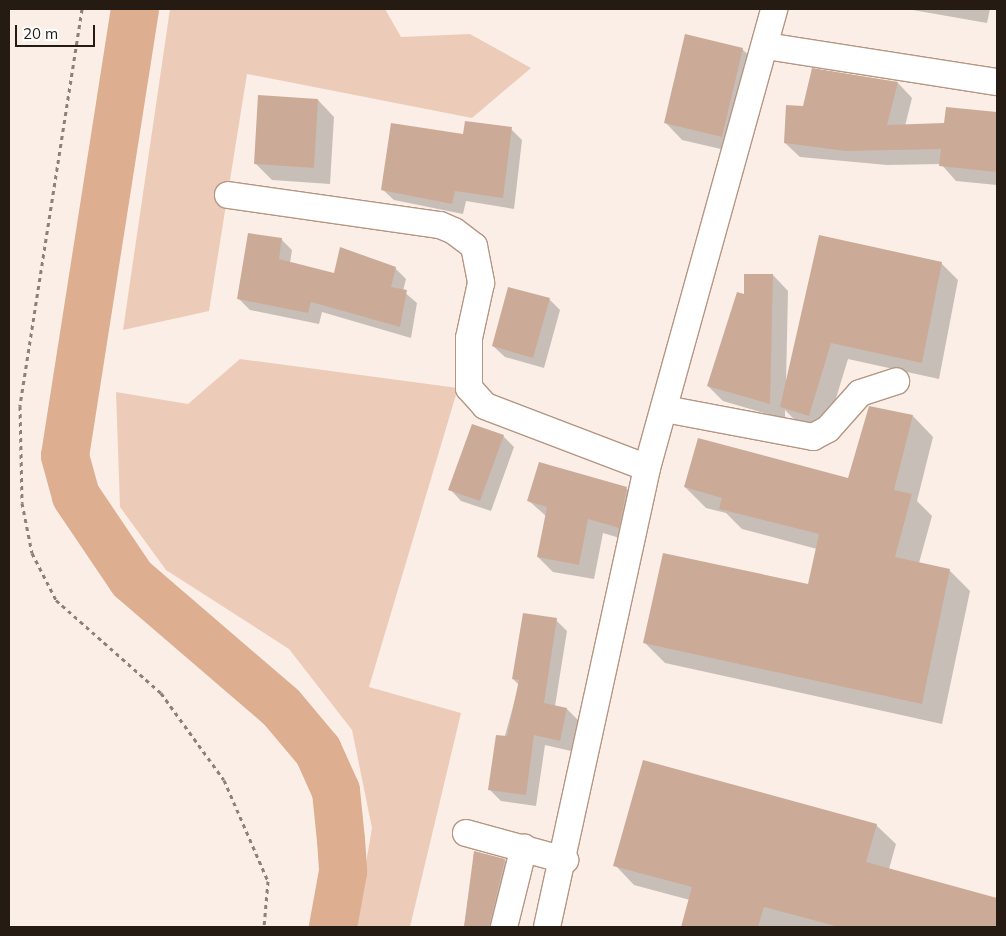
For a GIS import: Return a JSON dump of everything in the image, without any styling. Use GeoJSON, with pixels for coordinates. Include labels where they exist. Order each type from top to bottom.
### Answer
{"type":"FeatureCollection","features":[{"type":"Feature","properties":{"kind":"street"},"geometry":{"type":"LineString","coordinates":[[547,927],[565,860],[647,468],[766,46],[774,9]]}},
{"type":"Feature","properties":{"kind":"street"},"geometry":{"type":"LineString","coordinates":[[766,46],[997,82]]}},
{"type":"Feature","properties":{"kind":"street"},"geometry":{"type":"LineString","coordinates":[[228,195],[440,225],[454,231],[474,246],[481,283],[469,338],[469,388],[485,406],[647,468]]}},
{"type":"Feature","properties":{"kind":"street"},"geometry":{"type":"LineString","coordinates":[[665,409],[812,437],[828,429],[860,394],[896,381]]}},
{"type":"Feature","properties":{"kind":"street"},"geometry":{"type":"LineString","coordinates":[[466,833],[524,847],[565,860]]}},
{"type":"Feature","properties":{"kind":"street"},"geometry":{"type":"LineString","coordinates":[[504,927],[524,847]]}},
{"type":"Feature","properties":{"kind":"path"},"geometry":{"type":"LineString","coordinates":[[82,9],[20,406],[22,503],[32,553],[56,600],[161,693],[224,780],[268,881],[264,927]]}},
{"type":"Feature","properties":{"kind":"shaded area"},"geometry":{"type":"Polygon","coordinates":[[[170,9],[385,9],[401,37],[470,34],[531,68],[472,118],[247,74],[209,311],[123,330],[170,9]]]}},
{"type":"Feature","properties":{"kind":"shaded area"},"geometry":{"type":"Polygon","coordinates":[[[240,359],[458,388],[369,687],[461,713],[410,927],[355,927],[372,828],[352,730],[289,649],[166,570],[120,507],[116,392],[188,404],[240,359]]]}},
{"type":"Feature","properties":{"kind":"building"},"geometry":{"type":"Polygon","coordinates":[[[685,34],[743,48],[722,137],[664,123],[685,34]]]}},
{"type":"Feature","properties":{"kind":"building"},"geometry":{"type":"Polygon","coordinates":[[[812,68],[898,82],[887,125],[944,123],[946,107],[997,112],[997,172],[939,166],[941,149],[846,151],[784,143],[786,105],[803,106],[812,68]]]}},
{"type":"Feature","properties":{"kind":"building"},"geometry":{"type":"Polygon","coordinates":[[[258,95],[318,99],[314,168],[254,164],[258,95]]]}},
{"type":"Feature","properties":{"kind":"building"},"geometry":{"type":"Polygon","coordinates":[[[465,121],[512,127],[503,198],[455,191],[452,204],[381,190],[391,123],[463,134],[465,121]]]}},
{"type":"Feature","properties":{"kind":"building"},"geometry":{"type":"Polygon","coordinates":[[[248,233],[282,238],[279,259],[334,273],[340,247],[396,267],[391,287],[407,290],[400,327],[311,302],[308,313],[237,299],[248,233]]]}},
{"type":"Feature","properties":{"kind":"building"},"geometry":{"type":"Polygon","coordinates":[[[819,235],[942,262],[922,363],[831,343],[809,416],[780,407],[819,235]]]}},
{"type":"Feature","properties":{"kind":"building"},"geometry":{"type":"Polygon","coordinates":[[[744,274],[773,274],[770,404],[707,386],[737,292],[744,294],[744,274]]]}},
{"type":"Feature","properties":{"kind":"building"},"geometry":{"type":"Polygon","coordinates":[[[508,287],[550,298],[533,358],[492,346],[508,287]]]}},
{"type":"Feature","properties":{"kind":"building"},"geometry":{"type":"Polygon","coordinates":[[[869,406],[913,415],[894,490],[912,494],[895,557],[950,569],[922,704],[643,643],[663,553],[808,584],[819,534],[719,509],[722,498],[684,487],[698,438],[848,478],[869,406]]]}},
{"type":"Feature","properties":{"kind":"building"},"geometry":{"type":"Polygon","coordinates":[[[472,424],[504,435],[480,501],[448,490],[472,424]]]}},
{"type":"Feature","properties":{"kind":"building"},"geometry":{"type":"Polygon","coordinates":[[[539,462],[627,487],[619,528],[588,519],[579,565],[537,557],[547,507],[527,501],[539,462]]]}},
{"type":"Feature","properties":{"kind":"building"},"geometry":{"type":"Polygon","coordinates":[[[523,613],[557,618],[544,703],[567,708],[560,741],[534,735],[526,795],[488,790],[496,735],[507,736],[519,680],[512,679],[523,613]]]}},
{"type":"Feature","properties":{"kind":"building"},"geometry":{"type":"Polygon","coordinates":[[[643,760],[877,824],[866,862],[997,898],[997,927],[839,927],[764,907],[758,927],[681,927],[692,887],[613,866],[643,760]]]}},
{"type":"Feature","properties":{"kind":"building"},"geometry":{"type":"Polygon","coordinates":[[[474,851],[505,859],[489,927],[464,927],[474,851]]]}},
{"type":"Feature","properties":{"kind":"waterway"},"geometry":{"type":"LineString","coordinates":[[135,9],[65,456],[76,496],[132,579],[281,707],[318,751],[336,791],[341,840],[343,872],[333,927]]}}]}
